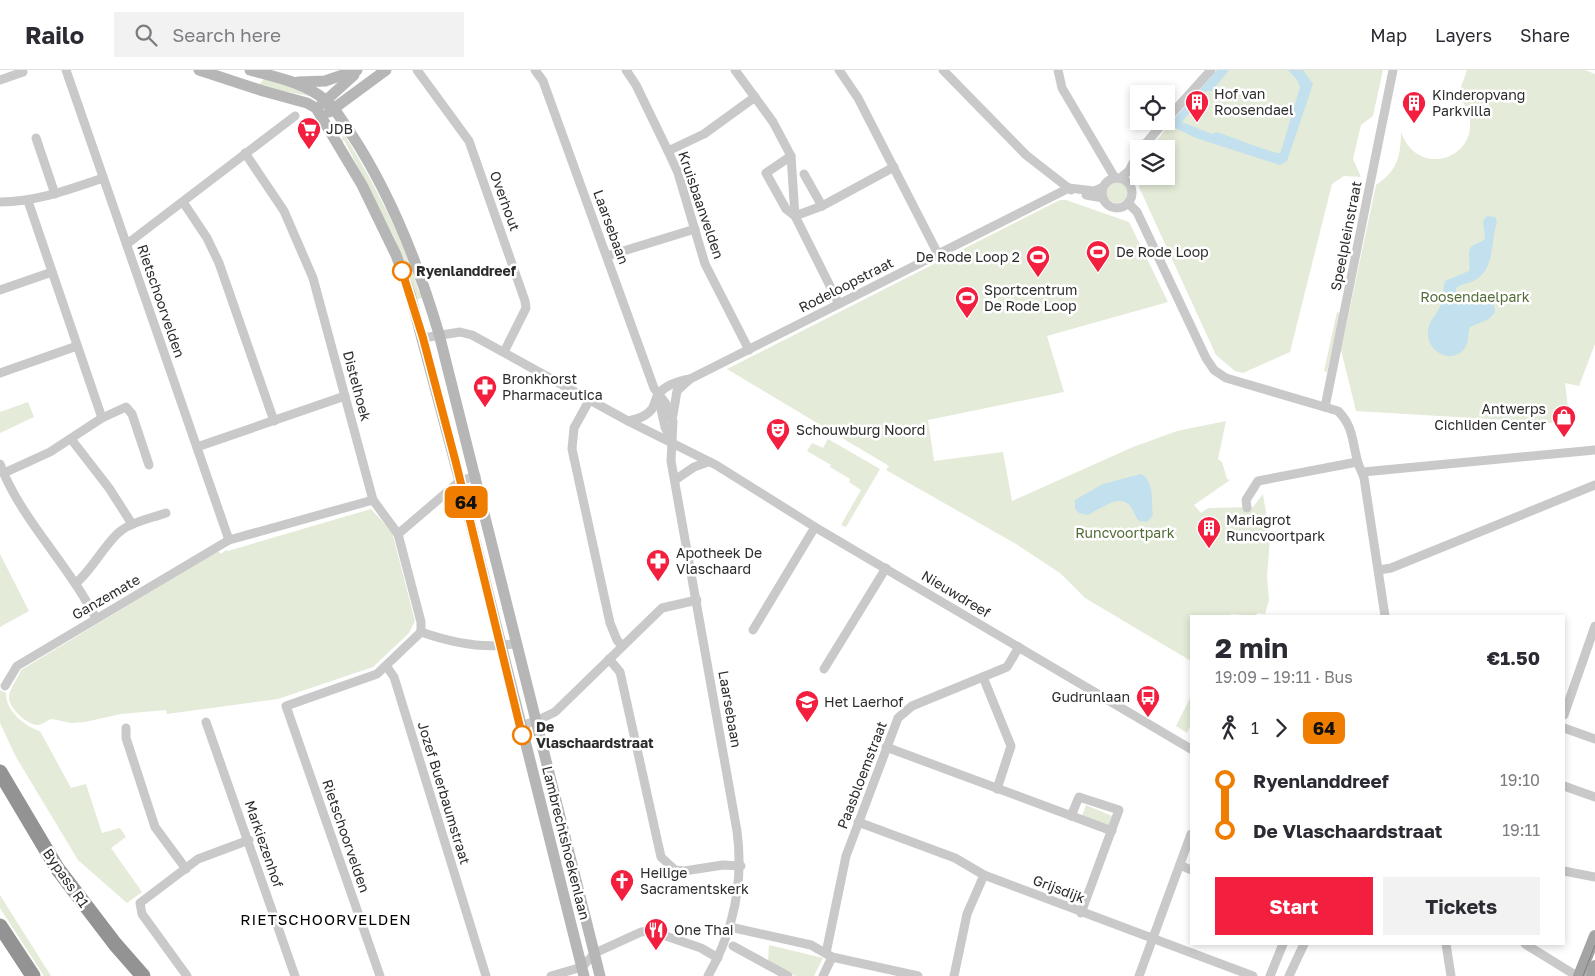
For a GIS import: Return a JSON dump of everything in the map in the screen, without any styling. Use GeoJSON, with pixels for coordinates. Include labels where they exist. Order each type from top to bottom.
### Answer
{"type":"FeatureCollection","features":[{"type":"Feature","properties":{"kind":"highway","name":"Bypass R1"},"geometry":{"type":"LineString","coordinates":[[0,772],[57,868],[115,944],[143,976]]}},
{"type":"Feature","properties":{"kind":"highway"},"geometry":{"type":"LineString","coordinates":[[0,926],[33,976]]}},
{"type":"Feature","properties":{"kind":"main road"},"geometry":{"type":"LineString","coordinates":[[1578,976],[1595,936]]}},
{"type":"Feature","properties":{"kind":"main road"},"geometry":{"type":"LineString","coordinates":[[1592,976],[1595,966]]}},
{"type":"Feature","properties":{"kind":"street","name":"Rietschoorvelden"},"geometry":{"type":"LineString","coordinates":[[66,70],[228,540]]}},
{"type":"Feature","properties":{"kind":"street"},"geometry":{"type":"LineString","coordinates":[[199,70],[262,91],[307,103],[319,113],[386,70]]}},
{"type":"Feature","properties":{"kind":"street"},"geometry":{"type":"LineString","coordinates":[[250,70],[324,81],[358,70]]}},
{"type":"Feature","properties":{"kind":"street"},"geometry":{"type":"LineString","coordinates":[[330,105],[358,70]]}},
{"type":"Feature","properties":{"kind":"street","name":"Overhout"},"geometry":{"type":"LineString","coordinates":[[417,70],[469,141],[525,301],[526,308],[504,352]]}},
{"type":"Feature","properties":{"kind":"street","name":"Laarsebaan"},"geometry":{"type":"LineString","coordinates":[[535,70],[544,81],[658,395],[665,427],[672,443]]}},
{"type":"Feature","properties":{"kind":"street","name":"Kruisbaanvelden"},"geometry":{"type":"LineString","coordinates":[[626,70],[636,86],[668,151],[695,228],[705,264],[748,350]]}},
{"type":"Feature","properties":{"kind":"street"},"geometry":{"type":"LineString","coordinates":[[735,70],[773,122],[791,156],[795,216],[839,304]]}},
{"type":"Feature","properties":{"kind":"street"},"geometry":{"type":"LineString","coordinates":[[839,70],[858,98],[938,254]]}},
{"type":"Feature","properties":{"kind":"street"},"geometry":{"type":"LineString","coordinates":[[943,70],[1025,154],[1068,188],[1077,193],[1103,198],[1112,207],[1123,207],[1128,203],[1132,195],[1131,186],[1108,169],[1058,74]]}},
{"type":"Feature","properties":{"kind":"street"},"geometry":{"type":"LineString","coordinates":[[1175,111],[1211,70]]}},
{"type":"Feature","properties":{"kind":"street","name":"Speelpleinstraat"},"geometry":{"type":"LineString","coordinates":[[1324,407],[1393,70]]}},
{"type":"Feature","properties":{"kind":"street"},"geometry":{"type":"LineString","coordinates":[[0,80],[23,72]]}},
{"type":"Feature","properties":{"kind":"street"},"geometry":{"type":"LineString","coordinates":[[289,77],[330,105]]}},
{"type":"Feature","properties":{"kind":"street"},"geometry":{"type":"LineString","coordinates":[[668,151],[704,134],[755,97]]}},
{"type":"Feature","properties":{"kind":"street","name":"Lambrechtshoekenlaan"},"geometry":{"type":"LineString","coordinates":[[330,105],[360,146],[395,213],[414,256],[440,334],[600,976]]}},
{"type":"Feature","properties":{"kind":"street","name":"Lambrechtshoekenlaan"},"geometry":{"type":"LineString","coordinates":[[319,113],[362,185],[396,255],[423,338],[583,971]]}},
{"type":"Feature","properties":{"kind":"street"},"geometry":{"type":"LineString","coordinates":[[127,244],[295,116]]}},
{"type":"Feature","properties":{"kind":"street"},"geometry":{"type":"LineString","coordinates":[[1149,140],[1158,130]]}},
{"type":"Feature","properties":{"kind":"street"},"geometry":{"type":"LineString","coordinates":[[36,138],[54,194]]}},
{"type":"Feature","properties":{"kind":"street","name":"Distelhoek"},"geometry":{"type":"LineString","coordinates":[[245,153],[273,192],[300,246],[318,297],[373,500],[398,534],[421,622],[421,632]]}},
{"type":"Feature","properties":{"kind":"street"},"geometry":{"type":"LineString","coordinates":[[791,156],[766,173],[786,209],[795,216]]}},
{"type":"Feature","properties":{"kind":"street"},"geometry":{"type":"LineString","coordinates":[[795,216],[822,206],[894,167]]}},
{"type":"Feature","properties":{"kind":"street"},"geometry":{"type":"LineString","coordinates":[[1103,198],[1103,188],[1106,183],[1118,178],[1130,169]]}},
{"type":"Feature","properties":{"kind":"street"},"geometry":{"type":"LineString","coordinates":[[804,174],[822,206]]}},
{"type":"Feature","properties":{"kind":"street"},"geometry":{"type":"LineString","coordinates":[[0,202],[28,201],[103,178]]}},
{"type":"Feature","properties":{"kind":"street"},"geometry":{"type":"LineString","coordinates":[[1068,188],[1094,191],[1103,188]]}},
{"type":"Feature","properties":{"kind":"street","name":"Rodeloopstraat"},"geometry":{"type":"LineString","coordinates":[[677,391],[690,379],[1068,188]]}},
{"type":"Feature","properties":{"kind":"street"},"geometry":{"type":"LineString","coordinates":[[28,201],[102,418]]}},
{"type":"Feature","properties":{"kind":"street"},"geometry":{"type":"LineString","coordinates":[[183,202],[207,238],[219,263],[274,421]]}},
{"type":"Feature","properties":{"kind":"street"},"geometry":{"type":"LineString","coordinates":[[1128,203],[1138,212],[1206,358],[1214,370],[1226,378],[1338,412],[1347,420],[1351,428],[1357,462],[1363,472],[1379,570],[1378,582],[1385,615]]}},
{"type":"Feature","properties":{"kind":"street"},"geometry":{"type":"LineString","coordinates":[[606,256],[695,228]]}},
{"type":"Feature","properties":{"kind":"street"},"geometry":{"type":"LineString","coordinates":[[0,290],[52,272]]}},
{"type":"Feature","properties":{"kind":"street"},"geometry":{"type":"LineString","coordinates":[[423,338],[440,334],[466,334],[504,352],[628,421],[672,443]]}},
{"type":"Feature","properties":{"kind":"street"},"geometry":{"type":"LineString","coordinates":[[0,373],[77,346]]}},
{"type":"Feature","properties":{"kind":"street","name":"Rodeloopstraat"},"geometry":{"type":"LineString","coordinates":[[658,395],[679,381],[690,379]]}},
{"type":"Feature","properties":{"kind":"street"},"geometry":{"type":"LineString","coordinates":[[628,421],[641,418],[652,409],[658,395],[668,395],[677,391]]}},
{"type":"Feature","properties":{"kind":"street"},"geometry":{"type":"LineString","coordinates":[[673,421],[673,406],[677,391]]}},
{"type":"Feature","properties":{"kind":"street","name":"Laarsebaan"},"geometry":{"type":"LineString","coordinates":[[658,395],[666,404],[673,421],[671,461],[737,830],[741,866],[730,927],[718,958],[708,976]]}},
{"type":"Feature","properties":{"kind":"street"},"geometry":{"type":"LineString","coordinates":[[196,447],[345,396]]}},
{"type":"Feature","properties":{"kind":"street"},"geometry":{"type":"LineString","coordinates":[[590,399],[574,428],[572,449],[610,624],[617,640],[622,646]]}},
{"type":"Feature","properties":{"kind":"street"},"geometry":{"type":"LineString","coordinates":[[4,474],[27,464],[102,418],[124,408],[129,408],[149,465]]}},
{"type":"Feature","properties":{"kind":"street"},"geometry":{"type":"LineString","coordinates":[[70,439],[108,488],[132,524]]}},
{"type":"Feature","properties":{"kind":"street","name":"Nieuwdreef"},"geometry":{"type":"LineString","coordinates":[[672,443],[716,465],[815,526],[1190,748]]}},
{"type":"Feature","properties":{"kind":"street"},"geometry":{"type":"LineString","coordinates":[[1363,472],[1595,450]]}},
{"type":"Feature","properties":{"kind":"street"},"geometry":{"type":"LineString","coordinates":[[675,480],[694,467],[708,462]]}},
{"type":"Feature","properties":{"kind":"street"},"geometry":{"type":"LineString","coordinates":[[1247,508],[1246,500],[1258,481],[1357,462]]}},
{"type":"Feature","properties":{"kind":"street"},"geometry":{"type":"LineString","coordinates":[[0,464],[32,522],[76,583],[96,618]]}},
{"type":"Feature","properties":{"kind":"street"},"geometry":{"type":"LineString","coordinates":[[398,534],[460,481],[476,476]]}},
{"type":"Feature","properties":{"kind":"street"},"geometry":{"type":"LineString","coordinates":[[1379,570],[1391,568],[1595,485]]}},
{"type":"Feature","properties":{"kind":"street","name":"Ganzemate"},"geometry":{"type":"LineString","coordinates":[[5,686],[17,666],[228,540],[373,500]]}},
{"type":"Feature","properties":{"kind":"street"},"geometry":{"type":"LineString","coordinates":[[76,583],[87,573],[120,531],[132,524],[166,513]]}},
{"type":"Feature","properties":{"kind":"street"},"geometry":{"type":"LineString","coordinates":[[754,630],[815,526]]}},
{"type":"Feature","properties":{"kind":"street"},"geometry":{"type":"LineString","coordinates":[[824,669],[886,568]]}},
{"type":"Feature","properties":{"kind":"street"},"geometry":{"type":"LineString","coordinates":[[520,726],[536,722],[554,712],[662,608],[697,600]]}},
{"type":"Feature","properties":{"kind":"street"},"geometry":{"type":"LineString","coordinates":[[1565,712],[1595,626]]}},
{"type":"Feature","properties":{"kind":"street"},"geometry":{"type":"LineString","coordinates":[[387,667],[392,658],[421,632],[434,637],[502,646],[517,643]]}},
{"type":"Feature","properties":{"kind":"street","name":"Paasbloemstraat"},"geometry":{"type":"LineString","coordinates":[[823,976],[829,955],[841,876],[858,822],[898,718],[904,711],[1007,667],[1019,647]]}},
{"type":"Feature","properties":{"kind":"street"},"geometry":{"type":"LineString","coordinates":[[609,659],[620,672],[661,857],[675,870],[684,871],[723,865],[741,866]]}},
{"type":"Feature","properties":{"kind":"street","name":"Rietschoorvelden"},"geometry":{"type":"LineString","coordinates":[[380,976],[286,706],[378,674],[387,667]]}},
{"type":"Feature","properties":{"kind":"street","name":"Jozef Buerbaumstraat"},"geometry":{"type":"LineString","coordinates":[[387,667],[394,677],[486,976]]}},
{"type":"Feature","properties":{"kind":"street"},"geometry":{"type":"LineString","coordinates":[[984,677],[1011,746],[997,789]]}},
{"type":"Feature","properties":{"kind":"street","name":"Markiezenhof"},"geometry":{"type":"LineString","coordinates":[[206,722],[249,840],[295,976]]}},
{"type":"Feature","properties":{"kind":"street"},"geometry":{"type":"LineString","coordinates":[[126,728],[126,738],[155,827],[186,869]]}},
{"type":"Feature","properties":{"kind":"street"},"geometry":{"type":"LineString","coordinates":[[1565,728],[1595,739]]}},
{"type":"Feature","properties":{"kind":"street"},"geometry":{"type":"LineString","coordinates":[[886,747],[1112,831]]}},
{"type":"Feature","properties":{"kind":"street"},"geometry":{"type":"LineString","coordinates":[[1565,786],[1595,797]]}},
{"type":"Feature","properties":{"kind":"street"},"geometry":{"type":"LineString","coordinates":[[1071,816],[1079,797],[1119,810],[1081,913]]}},
{"type":"Feature","properties":{"kind":"street","name":"Grijsdijk"},"geometry":{"type":"LineString","coordinates":[[858,822],[955,858],[984,875],[1081,913],[1253,976]]}},
{"type":"Feature","properties":{"kind":"street"},"geometry":{"type":"LineString","coordinates":[[1139,976],[1190,837]]}},
{"type":"Feature","properties":{"kind":"street"},"geometry":{"type":"LineString","coordinates":[[187,976],[142,914],[140,906],[142,900],[206,856],[249,840]]}},
{"type":"Feature","properties":{"kind":"street"},"geometry":{"type":"LineString","coordinates":[[1180,865],[1190,870]]}},
{"type":"Feature","properties":{"kind":"street"},"geometry":{"type":"LineString","coordinates":[[1565,871],[1595,877]]}},
{"type":"Feature","properties":{"kind":"street"},"geometry":{"type":"LineString","coordinates":[[954,976],[967,914],[984,875]]}},
{"type":"Feature","properties":{"kind":"street"},"geometry":{"type":"LineString","coordinates":[[730,927],[811,945],[829,955],[918,976]]}},
{"type":"Feature","properties":{"kind":"street"},"geometry":{"type":"LineString","coordinates":[[551,976],[583,971],[595,953],[641,932],[651,931],[702,948],[718,958]]}},
{"type":"Feature","properties":{"kind":"street"},"geometry":{"type":"LineString","coordinates":[[1283,976],[1271,975],[1284,945]]}},
{"type":"Feature","properties":{"kind":"street"},"geometry":{"type":"LineString","coordinates":[[1289,976],[1304,945]]}},
{"type":"Feature","properties":{"kind":"street"},"geometry":{"type":"LineString","coordinates":[[1446,945],[1451,976]]}},
{"type":"Feature","properties":{"kind":"street"},"geometry":{"type":"LineString","coordinates":[[1527,945],[1578,976]]}},
{"type":"Feature","properties":{"kind":"street"},"geometry":{"type":"LineString","coordinates":[[733,946],[788,976]]}},
{"type":"Feature","properties":{"kind":"green space"},"geometry":{"type":"Polygon","coordinates":[[[1217,70],[1383,70],[1373,116],[1361,125],[1353,159],[1361,177],[1344,176],[1332,184],[1290,352],[1243,373],[1235,371],[1216,355],[1139,187],[1139,185],[1175,185],[1175,140],[1157,140],[1165,130],[1175,130],[1175,119],[1217,70]]]}},
{"type":"Feature","properties":{"kind":"green space","name":"Roosendaelpark"},"geometry":{"type":"Polygon","coordinates":[[[1467,70],[1585,70],[1595,74],[1595,344],[1579,386],[1565,383],[1570,424],[1356,411],[1341,350],[1376,185],[1389,174],[1399,156],[1401,132],[1411,149],[1424,157],[1439,159],[1453,154],[1464,145],[1470,131],[1468,114],[1458,95],[1467,70]]]}},
{"type":"Feature","properties":{"kind":"green space"},"geometry":{"type":"Polygon","coordinates":[[[265,78],[312,93],[309,96],[258,86],[265,78]]]}},
{"type":"Feature","properties":{"kind":"green space"},"geometry":{"type":"Polygon","coordinates":[[[343,134],[350,137],[347,139],[388,213],[413,272],[419,292],[423,293],[425,297],[416,300],[394,243],[396,241],[344,140],[341,142],[343,134]]]}},
{"type":"Feature","properties":{"kind":"green space"},"geometry":{"type":"Polygon","coordinates":[[[1117,181],[1125,184],[1128,192],[1125,200],[1117,203],[1109,200],[1106,192],[1109,184],[1117,181]]]}},
{"type":"Feature","properties":{"kind":"green space","name":"Runcvoortpark"},"geometry":{"type":"Polygon","coordinates":[[[1060,200],[1066,200],[1129,222],[1168,302],[1047,336],[1064,392],[928,420],[934,461],[1003,452],[1012,501],[1133,447],[1177,431],[1226,421],[1218,459],[1222,462],[1227,479],[1230,480],[1194,505],[1201,513],[1208,508],[1253,507],[1263,494],[1270,538],[1267,576],[1269,600],[1265,614],[1190,615],[1190,660],[1085,598],[1060,573],[1016,544],[886,470],[889,466],[727,369],[1060,200]]]}},
{"type":"Feature","properties":{"kind":"green space"},"geometry":{"type":"Polygon","coordinates":[[[1337,312],[1340,313],[1327,372],[1324,371],[1337,312]]]}},
{"type":"Feature","properties":{"kind":"green space"},"geometry":{"type":"Polygon","coordinates":[[[28,402],[34,417],[0,433],[0,412],[28,402]]]}},
{"type":"Feature","properties":{"kind":"green space"},"geometry":{"type":"Polygon","coordinates":[[[828,439],[880,469],[846,527],[841,525],[861,490],[849,482],[850,479],[830,467],[831,465],[807,451],[812,443],[823,448],[828,439]]]}},
{"type":"Feature","properties":{"kind":"green space"},"geometry":{"type":"Polygon","coordinates":[[[371,509],[392,532],[415,621],[409,633],[373,667],[278,699],[167,714],[166,710],[121,714],[71,723],[52,719],[38,725],[23,719],[11,705],[9,695],[21,670],[218,551],[221,554],[226,550],[228,551],[371,509]]]}},
{"type":"Feature","properties":{"kind":"green space"},"geometry":{"type":"Polygon","coordinates":[[[0,554],[29,611],[0,627],[0,554]]]}},
{"type":"Feature","properties":{"kind":"green space"},"geometry":{"type":"Polygon","coordinates":[[[0,690],[6,693],[9,706],[17,717],[28,726],[40,731],[71,788],[86,784],[102,833],[120,828],[126,837],[111,848],[142,892],[127,903],[78,860],[16,757],[0,723],[0,690]]]}},
{"type":"Feature","properties":{"kind":"green space"},"geometry":{"type":"Polygon","coordinates":[[[1190,698],[1190,727],[1187,733],[1176,726],[1190,698]]]}},
{"type":"Feature","properties":{"kind":"green space"},"geometry":{"type":"Polygon","coordinates":[[[1086,805],[1112,816],[1109,826],[1082,816],[1086,805]]]}},
{"type":"Feature","properties":{"kind":"green space"},"geometry":{"type":"Polygon","coordinates":[[[0,895],[51,976],[44,976],[0,908],[0,895]]]}},
{"type":"Feature","properties":{"kind":"green space"},"geometry":{"type":"Polygon","coordinates":[[[769,945],[823,958],[814,976],[796,976],[768,962],[769,945]]]}},
{"type":"Feature","properties":{"kind":"water"},"geometry":{"type":"Polygon","coordinates":[[[1217,70],[1229,70],[1212,91],[1207,91],[1182,122],[1212,134],[1216,132],[1269,151],[1280,153],[1300,87],[1297,80],[1288,70],[1303,70],[1313,84],[1287,161],[1280,165],[1196,138],[1175,128],[1175,118],[1217,70]]]}},
{"type":"Feature","properties":{"kind":"water"},"geometry":{"type":"Polygon","coordinates":[[[1487,216],[1495,217],[1497,221],[1492,252],[1487,267],[1477,279],[1456,288],[1459,299],[1462,302],[1471,304],[1487,299],[1494,305],[1495,312],[1489,319],[1470,327],[1467,344],[1464,349],[1453,356],[1448,356],[1432,347],[1428,335],[1429,326],[1441,304],[1445,281],[1469,271],[1470,249],[1485,239],[1483,221],[1487,216]]]}},
{"type":"Feature","properties":{"kind":"water"},"geometry":{"type":"Polygon","coordinates":[[[1141,474],[1148,482],[1152,493],[1153,515],[1147,522],[1139,521],[1131,507],[1121,501],[1115,501],[1087,515],[1079,513],[1075,509],[1075,500],[1103,484],[1141,474]]]}},
{"type":"Feature","properties":{"kind":"tram line"},"geometry":{"type":"LineString","coordinates":[[1583,976],[1595,945]]}},
{"type":"Feature","properties":{"kind":"bus line","name":"64"},"geometry":{"type":"LineString","coordinates":[[402,271],[423,338],[456,463],[502,646],[522,735]]}},
{"type":"Feature","properties":{"kind":"place","name":"Hof van Roosendael"},"geometry":{"type":"Point","coordinates":[1197,123]}},
{"type":"Feature","properties":{"kind":"place","name":"Kinderopvang Parkvilla"},"geometry":{"type":"Point","coordinates":[1414,124]}},
{"type":"Feature","properties":{"kind":"place","name":"JDB"},"geometry":{"type":"Point","coordinates":[309,150]}},
{"type":"Feature","properties":{"kind":"place","name":"Ryenlanddreef"},"geometry":{"type":"Point","coordinates":[402,271]}},
{"type":"Feature","properties":{"kind":"place","name":"De Rode Loop"},"geometry":{"type":"Point","coordinates":[1098,273]}},
{"type":"Feature","properties":{"kind":"place","name":"De Rode Loop 2"},"geometry":{"type":"Point","coordinates":[1038,278]}},
{"type":"Feature","properties":{"kind":"place","name":"Sportcentrum De Rode Loop"},"geometry":{"type":"Point","coordinates":[967,319]}},
{"type":"Feature","properties":{"kind":"place","name":"Bronkhorst Pharmaceutica"},"geometry":{"type":"Point","coordinates":[485,408]}},
{"type":"Feature","properties":{"kind":"place","name":"Antwerps Cichliden Center"},"geometry":{"type":"Point","coordinates":[1564,438]}},
{"type":"Feature","properties":{"kind":"place","name":"Schouwburg Noord"},"geometry":{"type":"Point","coordinates":[778,451]}},
{"type":"Feature","properties":{"kind":"place","name":"Mariagrot Runcvoortpark"},"geometry":{"type":"Point","coordinates":[1209,549]}},
{"type":"Feature","properties":{"kind":"place","name":"Apotheek De Vlaschaard"},"geometry":{"type":"Point","coordinates":[658,582]}},
{"type":"Feature","properties":{"kind":"place","name":"Gudrunlaan"},"geometry":{"type":"Point","coordinates":[1148,718]}},
{"type":"Feature","properties":{"kind":"place","name":"Het Laerhof"},"geometry":{"type":"Point","coordinates":[807,723]}},
{"type":"Feature","properties":{"kind":"place","name":"De Vlaschaardstraat"},"geometry":{"type":"Point","coordinates":[522,735]}},
{"type":"Feature","properties":{"kind":"place","name":"Heilige Sacramentskerk"},"geometry":{"type":"Point","coordinates":[622,902]}},
{"type":"Feature","properties":{"kind":"place","name":"One Thai"},"geometry":{"type":"Point","coordinates":[656,951]}},
{"type":"Feature","properties":{"kind":"district","name":"RIETSCHOORVELDEN"},"geometry":{"type":"Point","coordinates":[326,920]}}]}
